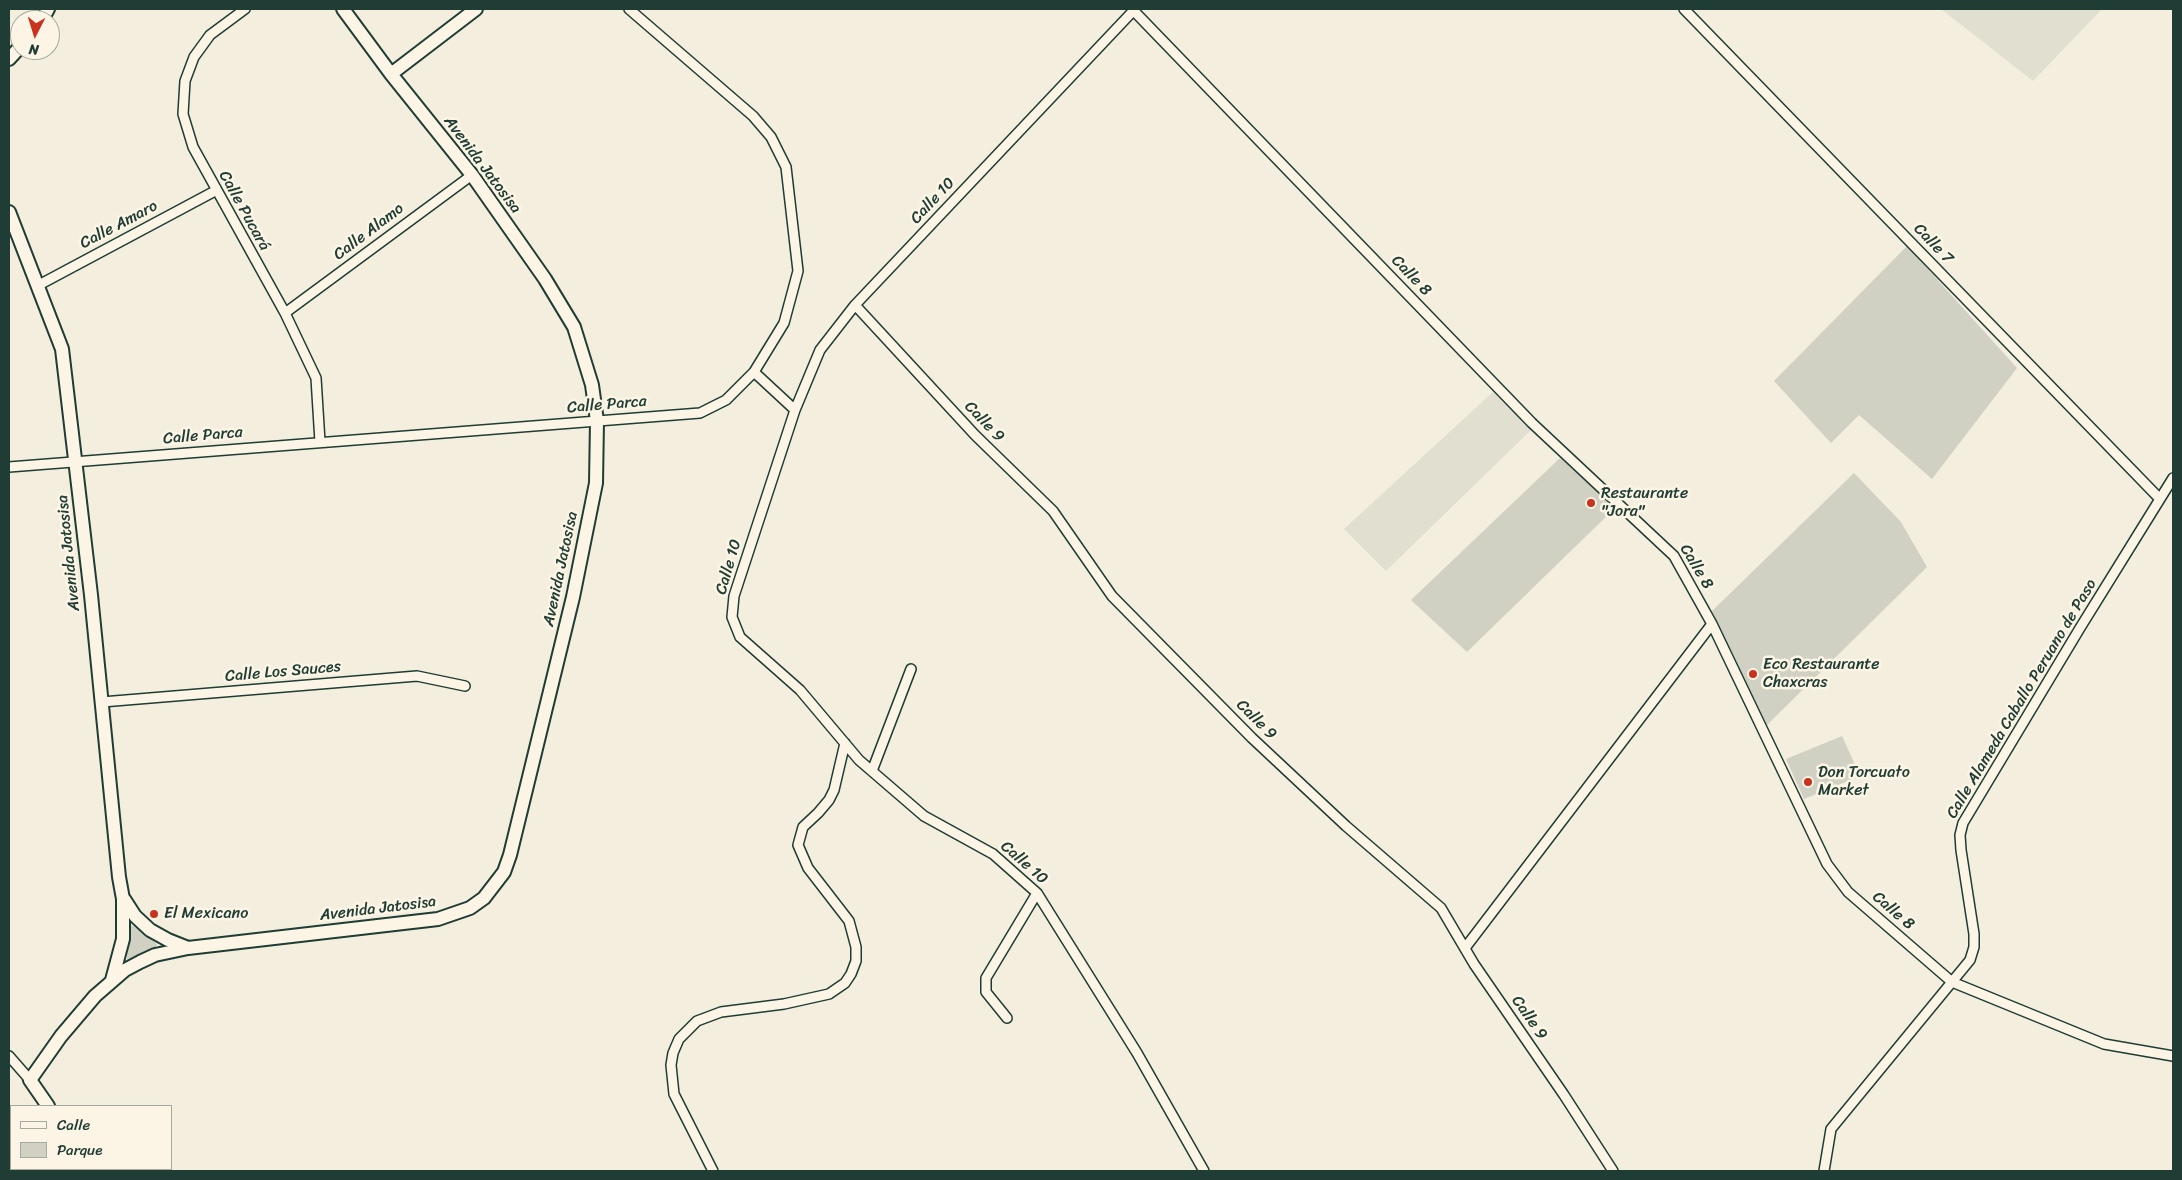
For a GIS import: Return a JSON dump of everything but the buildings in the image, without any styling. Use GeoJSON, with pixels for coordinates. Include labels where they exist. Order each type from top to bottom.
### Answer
{"type":"FeatureCollection","features":[{"type":"Feature","properties":{"kind":"street","name":"Calle Pucará"},"geometry":{"type":"LineString","coordinates":[[245,9],[210,35],[194,57],[186,81],[182,114],[193,148],[215,191],[285,314],[316,378],[320,442]]}},
{"type":"Feature","properties":{"kind":"street","name":"Avenida Jatosisa"},"geometry":{"type":"LineString","coordinates":[[30,1080],[61,1036],[112,980],[140,962],[163,953],[188,948],[438,919],[470,908],[484,898],[504,872],[510,855],[573,597],[596,483],[597,421],[592,386],[574,327],[545,279],[472,175],[391,74],[343,9]]}},
{"type":"Feature","properties":{"kind":"street"},"geometry":{"type":"LineString","coordinates":[[391,74],[476,9]]}},
{"type":"Feature","properties":{"kind":"street","name":"Calle Parca"},"geometry":{"type":"LineString","coordinates":[[9,466],[706,411],[726,400],[754,372],[784,323],[798,271],[786,167],[771,137],[753,116],[629,9]]}},
{"type":"Feature","properties":{"kind":"street","name":"Calle 10"},"geometry":{"type":"LineString","coordinates":[[1133,9],[855,305],[820,350],[795,410],[734,596],[732,617],[740,637],[800,690],[859,760],[872,772],[924,816],[993,854],[1037,893],[1137,1053],[1204,1171]]}},
{"type":"Feature","properties":{"kind":"street","name":"Calle 8"},"geometry":{"type":"LineString","coordinates":[[1133,9],[1532,422],[1665,546],[1682,567],[1712,624],[1822,855],[1836,879],[1848,892],[1952,982],[2104,1044],[2173,1056]]}},
{"type":"Feature","properties":{"kind":"street","name":"Calle 7"},"geometry":{"type":"LineString","coordinates":[[1684,9],[2160,499]]}},
{"type":"Feature","properties":{"kind":"street","name":"Calle Alamo"},"geometry":{"type":"LineString","coordinates":[[285,314],[472,175]]}},
{"type":"Feature","properties":{"kind":"street","name":"Calle Amaro"},"geometry":{"type":"LineString","coordinates":[[37,286],[215,191]]}},
{"type":"Feature","properties":{"kind":"street","name":"Avenida Jatosisa"},"geometry":{"type":"LineString","coordinates":[[9,212],[62,349],[102,702],[119,877],[123,899],[123,939],[112,980]]}},
{"type":"Feature","properties":{"kind":"street","name":"Calle 9"},"geometry":{"type":"LineString","coordinates":[[855,305],[975,435],[1052,511],[1112,596],[1252,738],[1346,826],[1431,898],[1446,915],[1465,948],[1613,1171]]}},
{"type":"Feature","properties":{"kind":"street"},"geometry":{"type":"LineString","coordinates":[[754,372],[795,410]]}},
{"type":"Feature","properties":{"kind":"street","name":"Calle Alameda Caballo Peruano de Paso"},"geometry":{"type":"LineString","coordinates":[[1824,1171],[1831,1129],[1970,960],[1974,947],[1974,934],[1961,850],[1960,835],[1963,823],[2173,478]]}},
{"type":"Feature","properties":{"kind":"street"},"geometry":{"type":"LineString","coordinates":[[1465,948],[1712,624]]}},
{"type":"Feature","properties":{"kind":"street"},"geometry":{"type":"LineString","coordinates":[[872,772],[910,669]]}},
{"type":"Feature","properties":{"kind":"street","name":"Calle Los Sauces"},"geometry":{"type":"LineString","coordinates":[[102,702],[418,676],[465,686]]}},
{"type":"Feature","properties":{"kind":"street"},"geometry":{"type":"LineString","coordinates":[[713,1171],[674,1094],[671,1065],[673,1053],[679,1039],[698,1022],[721,1012],[784,1004],[829,994],[845,983],[856,961],[856,947],[849,922],[808,868],[798,845],[803,826],[818,813],[829,800],[834,790],[845,743]]}},
{"type":"Feature","properties":{"kind":"street"},"geometry":{"type":"LineString","coordinates":[[1007,1018],[986,992],[986,978],[1037,893]]}},
{"type":"Feature","properties":{"kind":"street","name":"Avenida Jatosisa"},"geometry":{"type":"LineString","coordinates":[[123,899],[135,916],[150,930],[188,948]]}},
{"type":"Feature","properties":{"kind":"street"},"geometry":{"type":"LineString","coordinates":[[9,1056],[30,1080],[47,1105]]}},
{"type":"Feature","properties":{"kind":"shaded area"},"geometry":{"type":"Polygon","coordinates":[[[1941,9],[2102,9],[2033,81],[1941,9]]]}},
{"type":"Feature","properties":{"kind":"shaded area"},"geometry":{"type":"Polygon","coordinates":[[[1493,392],[1531,430],[1386,571],[1344,529],[1493,392]]]}},
{"type":"Feature","properties":{"kind":"green space"},"geometry":{"type":"Polygon","coordinates":[[[1907,246],[2017,368],[1932,479],[1859,415],[1831,443],[1774,381],[1907,246]]]}},
{"type":"Feature","properties":{"kind":"green space"},"geometry":{"type":"Polygon","coordinates":[[[1560,458],[1615,508],[1467,652],[1411,600],[1560,458]]]}},
{"type":"Feature","properties":{"kind":"green space"},"geometry":{"type":"Polygon","coordinates":[[[1854,473],[1901,522],[1927,567],[1767,725],[1712,611],[1854,473]]]}},
{"type":"Feature","properties":{"kind":"green space"},"geometry":{"type":"Polygon","coordinates":[[[1842,736],[1860,776],[1804,799],[1786,759],[1842,736]]]}},
{"type":"Feature","properties":{"kind":"green space"},"geometry":{"type":"Polygon","coordinates":[[[130,925],[136,927],[157,944],[156,947],[127,962],[128,929],[130,925]]]}},
{"type":"Feature","properties":{"kind":"place","name":"Restaurante \"Jora\""},"geometry":{"type":"Point","coordinates":[1591,503]}},
{"type":"Feature","properties":{"kind":"place","name":"Eco Restaurante Chaxcras"},"geometry":{"type":"Point","coordinates":[1753,674]}},
{"type":"Feature","properties":{"kind":"place","name":"Don Torcuato Market"},"geometry":{"type":"Point","coordinates":[1808,782]}},
{"type":"Feature","properties":{"kind":"place","name":"El Mexicano"},"geometry":{"type":"Point","coordinates":[154,914]}}]}
